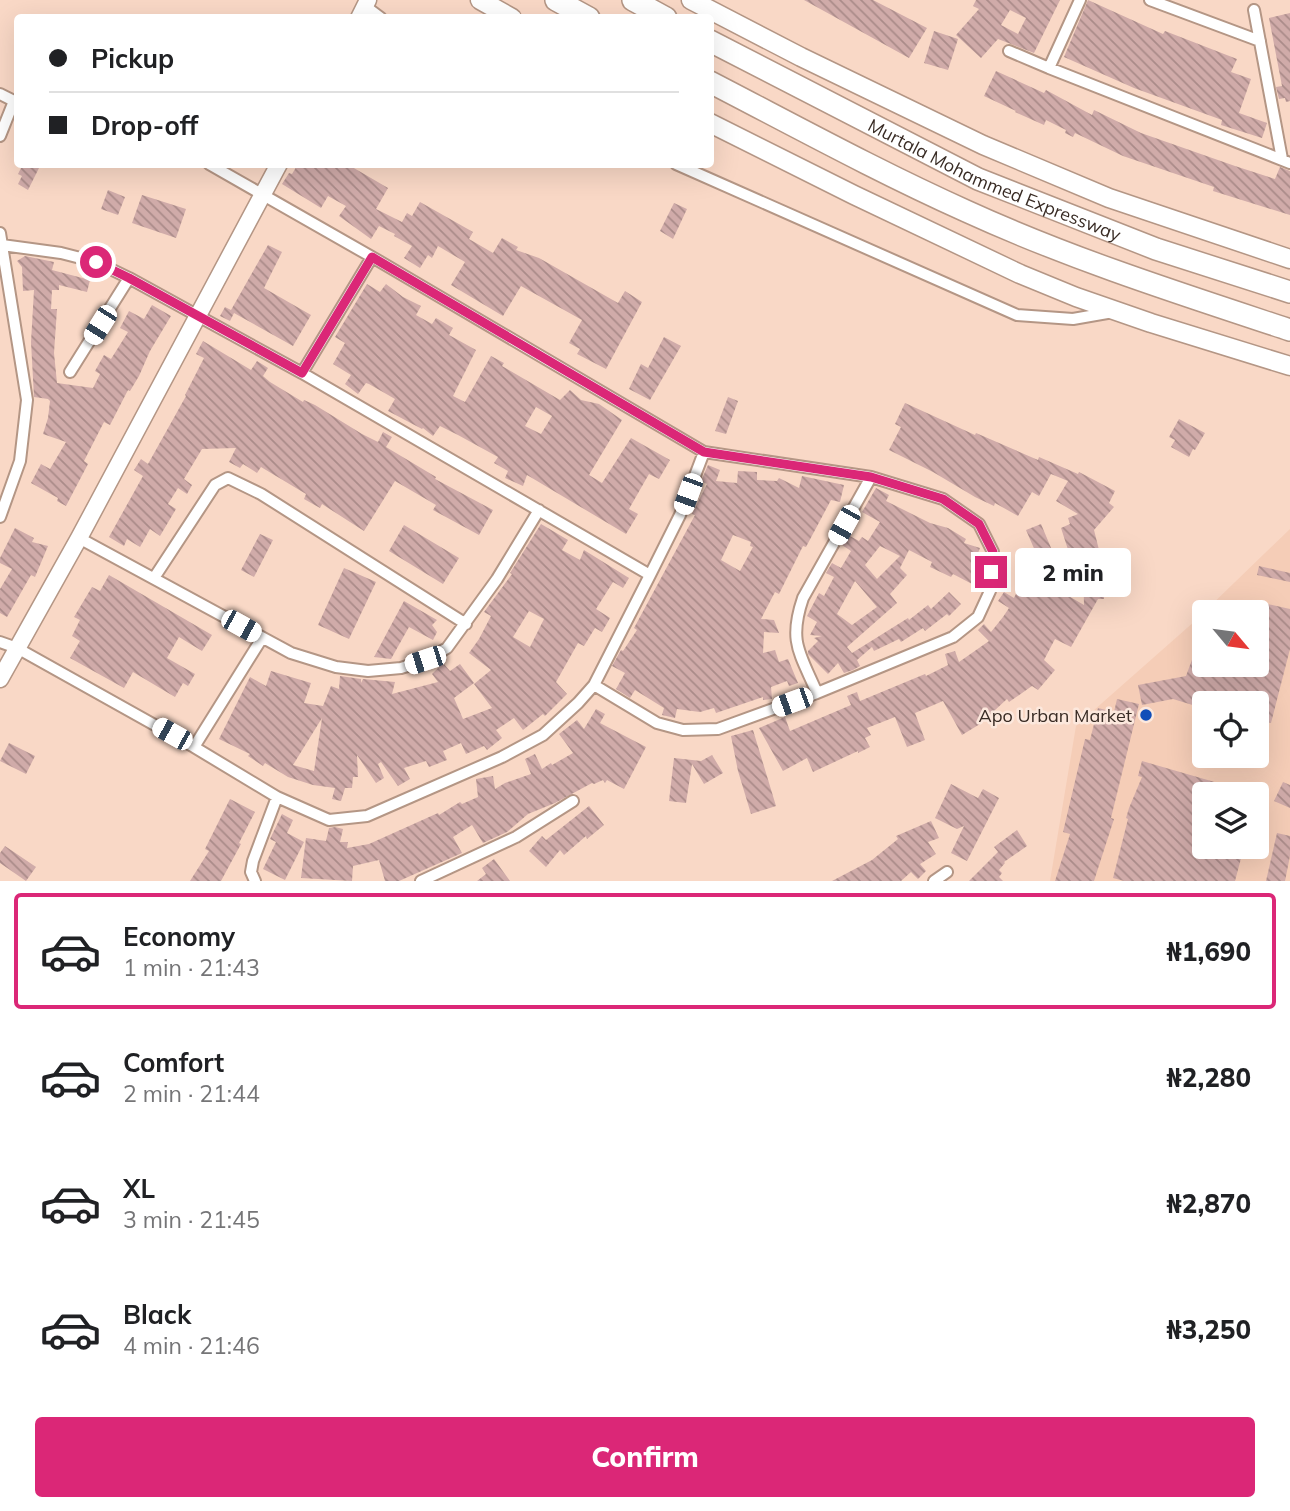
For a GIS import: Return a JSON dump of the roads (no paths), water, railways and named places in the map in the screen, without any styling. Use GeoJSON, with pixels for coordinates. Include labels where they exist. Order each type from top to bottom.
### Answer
{"type":"FeatureCollection","features":[{"type":"Feature","properties":{"kind":"highway"},"geometry":{"type":"LineString","coordinates":[[555,0],[581,14]]}},
{"type":"Feature","properties":{"kind":"highway"},"geometry":{"type":"LineString","coordinates":[[633,0],[659,14]]}},
{"type":"Feature","properties":{"kind":"highway","name":"Murtala Mohammed Expressway"},"geometry":{"type":"LineString","coordinates":[[714,43],[978,178],[1156,249],[1290,292]]}},
{"type":"Feature","properties":{"kind":"highway","name":"Murtala Mohammed Expressway"},"geometry":{"type":"LineString","coordinates":[[714,84],[838,149],[966,211],[1149,284],[1290,330]]}},
{"type":"Feature","properties":{"kind":"main road"},"geometry":{"type":"LineString","coordinates":[[480,0],[506,14]]}},
{"type":"Feature","properties":{"kind":"main road"},"geometry":{"type":"LineString","coordinates":[[691,0],[801,57],[1021,162],[1148,212],[1290,259]]}},
{"type":"Feature","properties":{"kind":"main road"},"geometry":{"type":"LineString","coordinates":[[714,125],[854,195],[1076,298],[1290,366]]}},
{"type":"Feature","properties":{"kind":"street"},"geometry":{"type":"LineString","coordinates":[[1049,68],[1080,0]]}},
{"type":"Feature","properties":{"kind":"street"},"geometry":{"type":"LineString","coordinates":[[1150,0],[1260,41]]}},
{"type":"Feature","properties":{"kind":"street"},"geometry":{"type":"LineString","coordinates":[[1254,10],[1286,161]]}},
{"type":"Feature","properties":{"kind":"street"},"geometry":{"type":"LineString","coordinates":[[1009,51],[1286,161]]}},
{"type":"Feature","properties":{"kind":"street"},"geometry":{"type":"LineString","coordinates":[[0,136],[14,104]]}},
{"type":"Feature","properties":{"kind":"street"},"geometry":{"type":"LineString","coordinates":[[216,168],[704,452],[871,477],[943,499],[979,524],[993,552],[990,591],[978,617],[953,637],[817,693],[718,729],[683,730],[657,723],[594,685]]}},
{"type":"Feature","properties":{"kind":"street"},"geometry":{"type":"LineString","coordinates":[[0,679],[79,538],[277,168]]}},
{"type":"Feature","properties":{"kind":"street"},"geometry":{"type":"LineString","coordinates":[[685,168],[1017,315],[1073,319],[1118,312]]}},
{"type":"Feature","properties":{"kind":"street"},"geometry":{"type":"LineString","coordinates":[[0,517],[20,461],[27,400],[1,239],[84,259],[129,278],[302,373],[650,575]]}},
{"type":"Feature","properties":{"kind":"street"},"geometry":{"type":"LineString","coordinates":[[302,373],[372,257]]}},
{"type":"Feature","properties":{"kind":"street"},"geometry":{"type":"LineString","coordinates":[[70,372],[129,278]]}},
{"type":"Feature","properties":{"kind":"street"},"geometry":{"type":"LineString","coordinates":[[0,642],[17,648],[194,747],[277,797],[330,820],[367,816],[502,757],[544,735],[578,703],[594,685],[650,575],[680,515],[704,452]]}},
{"type":"Feature","properties":{"kind":"street"},"geometry":{"type":"LineString","coordinates":[[817,693],[795,641],[796,619],[803,598],[871,477]]}},
{"type":"Feature","properties":{"kind":"street"},"geometry":{"type":"LineString","coordinates":[[154,578],[215,485],[228,478],[244,484],[466,624]]}},
{"type":"Feature","properties":{"kind":"street"},"geometry":{"type":"LineString","coordinates":[[79,538],[291,653],[336,667],[368,671],[401,668],[425,660],[447,648],[466,624],[539,510]]}},
{"type":"Feature","properties":{"kind":"street"},"geometry":{"type":"LineString","coordinates":[[194,747],[262,638]]}},
{"type":"Feature","properties":{"kind":"street"},"geometry":{"type":"LineString","coordinates":[[255,881],[251,872],[253,860],[277,797]]}},
{"type":"Feature","properties":{"kind":"street"},"geometry":{"type":"LineString","coordinates":[[421,881],[516,836],[573,801]]}},
{"type":"Feature","properties":{"kind":"street"},"geometry":{"type":"LineString","coordinates":[[934,881],[947,872]]}},
{"type":"Feature","properties":{"kind":"place","name":"Apo Urban Market"},"geometry":{"type":"Point","coordinates":[1146,715]}}]}
